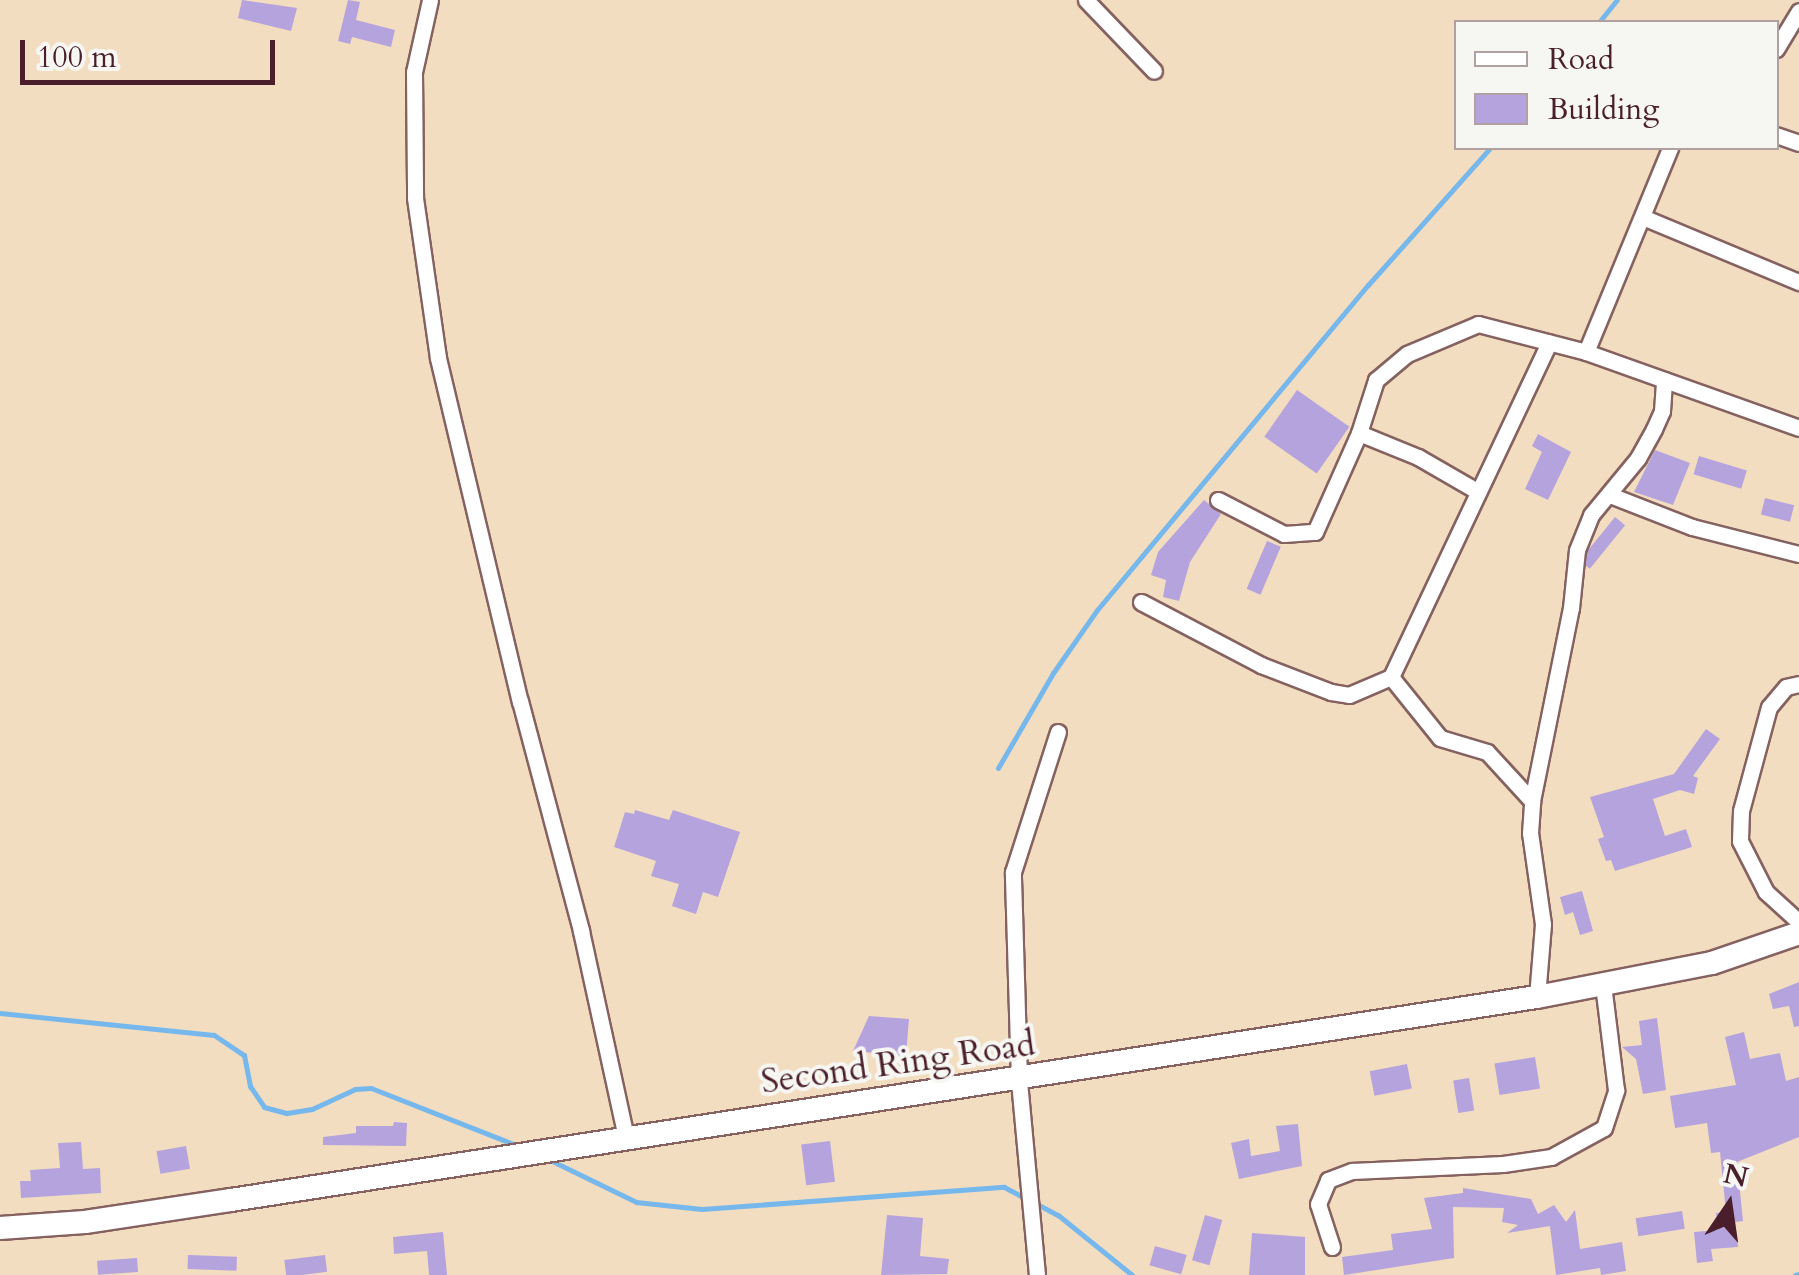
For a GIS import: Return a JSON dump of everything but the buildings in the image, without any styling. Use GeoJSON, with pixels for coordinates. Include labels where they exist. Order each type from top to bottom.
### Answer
{"type":"FeatureCollection","features":[{"type":"Feature","properties":{"kind":"main road","name":"Second Ring Road"},"geometry":{"type":"LineString","coordinates":[[0,1228],[85,1222],[1537,997],[1712,963],[1799,933]]}},
{"type":"Feature","properties":{"kind":"street"},"geometry":{"type":"LineString","coordinates":[[430,0],[414,72],[415,198],[438,358],[520,701],[581,931],[626,1138]]}},
{"type":"Feature","properties":{"kind":"street"},"geometry":{"type":"LineString","coordinates":[[1086,0],[1154,71]]}},
{"type":"Feature","properties":{"kind":"street"},"geometry":{"type":"LineString","coordinates":[[1779,44],[1799,11]]}},
{"type":"Feature","properties":{"kind":"street"},"geometry":{"type":"LineString","coordinates":[[1586,352],[1645,218],[1669,150]]}},
{"type":"Feature","properties":{"kind":"street"},"geometry":{"type":"LineString","coordinates":[[1645,218],[1799,282]]}},
{"type":"Feature","properties":{"kind":"street"},"geometry":{"type":"LineString","coordinates":[[1218,500],[1284,534],[1315,532],[1359,433],[1376,380],[1406,354],[1478,324],[1586,352],[1799,428]]}},
{"type":"Feature","properties":{"kind":"street"},"geometry":{"type":"LineString","coordinates":[[1140,602],[1261,666],[1331,692],[1349,695],[1391,677],[1549,342]]}},
{"type":"Feature","properties":{"kind":"street"},"geometry":{"type":"LineString","coordinates":[[1537,997],[1543,944],[1530,833],[1532,801],[1571,608],[1577,550],[1592,515],[1654,429],[1662,411],[1664,380]]}},
{"type":"Feature","properties":{"kind":"street"},"geometry":{"type":"LineString","coordinates":[[1359,433],[1418,457],[1477,492]]}},
{"type":"Feature","properties":{"kind":"street"},"geometry":{"type":"LineString","coordinates":[[1610,494],[1692,527],[1799,554]]}},
{"type":"Feature","properties":{"kind":"street"},"geometry":{"type":"LineString","coordinates":[[1391,677],[1440,738],[1487,752],[1532,801]]}},
{"type":"Feature","properties":{"kind":"street"},"geometry":{"type":"LineString","coordinates":[[1799,684],[1786,688],[1769,706],[1741,811],[1740,841],[1766,892],[1799,922]]}},
{"type":"Feature","properties":{"kind":"street"},"geometry":{"type":"LineString","coordinates":[[1037,1275],[1032,1184],[1019,1080],[1013,872],[1058,732]]}},
{"type":"Feature","properties":{"kind":"street"},"geometry":{"type":"LineString","coordinates":[[1332,1248],[1318,1204],[1328,1180],[1352,1170],[1551,1158],[1604,1128],[1616,1090],[1603,984]]}},
{"type":"Feature","properties":{"kind":"waterway"},"geometry":{"type":"LineString","coordinates":[[1601,20],[1617,0]]}},
{"type":"Feature","properties":{"kind":"waterway"},"geometry":{"type":"LineString","coordinates":[[998,768],[1053,673],[1097,610],[1368,285],[1488,150]]}},
{"type":"Feature","properties":{"kind":"waterway"},"geometry":{"type":"LineString","coordinates":[[0,1013],[214,1035],[244,1055],[250,1086],[264,1107],[287,1113],[312,1109],[355,1089],[371,1088],[521,1147]]}},
{"type":"Feature","properties":{"kind":"waterway"},"geometry":{"type":"LineString","coordinates":[[550,1160],[636,1202],[702,1209],[1004,1187],[1025,1198]]}},
{"type":"Feature","properties":{"kind":"waterway"},"geometry":{"type":"LineString","coordinates":[[1035,1203],[1058,1215],[1132,1275]]}},
{"type":"Feature","properties":{"kind":"waterway"},"geometry":{"type":"LineString","coordinates":[[1795,1275],[1799,1274]]}}]}
